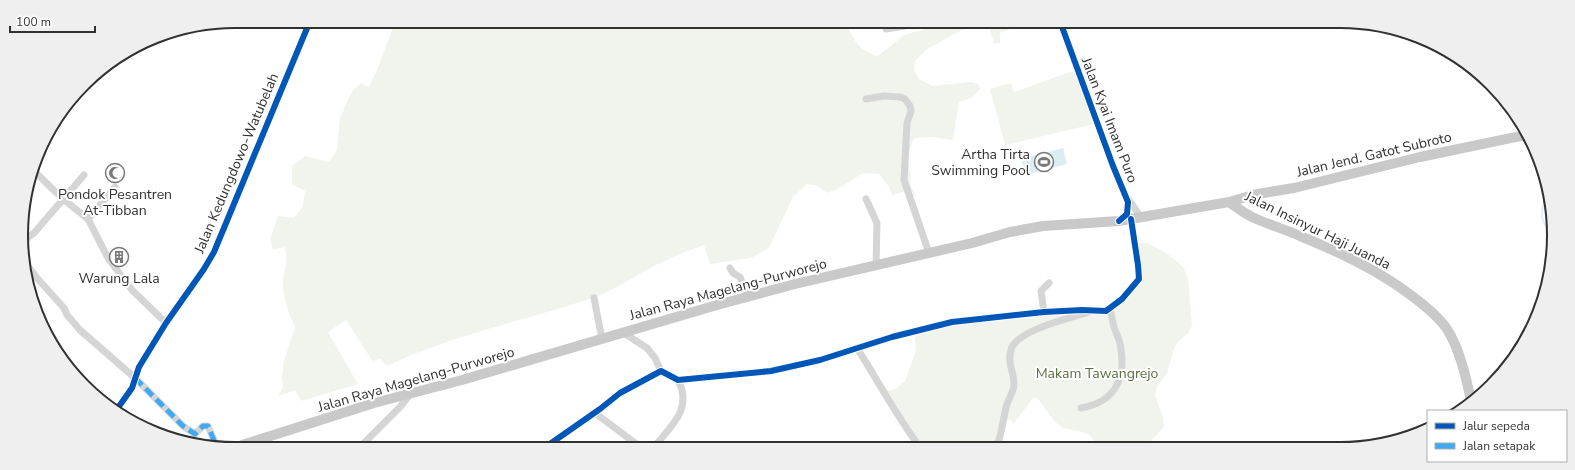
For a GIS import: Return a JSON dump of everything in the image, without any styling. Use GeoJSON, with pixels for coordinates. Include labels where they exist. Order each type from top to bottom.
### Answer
{"type":"FeatureCollection","features":[{"type":"Feature","properties":{"kind":"main road","name":"Jalan Jend. Gatot Subroto"},"geometry":{"type":"LineString","coordinates":[[1229,202],[1257,194],[1294,188],[1420,157],[1522,136]]}},
{"type":"Feature","properties":{"kind":"main road","name":"Jalan Raya Magelang-Purworejo"},"geometry":{"type":"LineString","coordinates":[[251,442],[374,403],[462,380],[622,332],[747,297],[795,284],[972,243],[1023,228],[1119,221],[1229,202]]}},
{"type":"Feature","properties":{"kind":"main road","name":"Jalan Insinyur Haji Juanda"},"geometry":{"type":"LineString","coordinates":[[1229,202],[1260,221],[1300,236],[1354,260],[1378,273],[1416,299],[1441,321],[1449,333],[1459,356],[1470,396]]}},
{"type":"Feature","properties":{"kind":"street","name":"Jalan Kedungdowo-Watubelah"},"geometry":{"type":"LineString","coordinates":[[119,406],[132,388],[139,367],[166,323],[204,269],[214,252],[307,28]]}},
{"type":"Feature","properties":{"kind":"street"},"geometry":{"type":"LineString","coordinates":[[886,29],[892,28]]}},
{"type":"Feature","properties":{"kind":"street","name":"Jalan Kyai Imam Puro"},"geometry":{"type":"LineString","coordinates":[[1062,28],[1113,166],[1127,197],[1129,205],[1128,212],[1125,217],[1119,221]]}},
{"type":"Feature","properties":{"kind":"street"},"geometry":{"type":"LineString","coordinates":[[866,99],[884,96],[900,97],[905,99],[910,106],[911,111],[908,123],[904,180],[929,253]]}},
{"type":"Feature","properties":{"kind":"street"},"geometry":{"type":"LineString","coordinates":[[37,174],[63,199],[88,219],[108,258],[132,290],[166,323]]}},
{"type":"Feature","properties":{"kind":"street"},"geometry":{"type":"LineString","coordinates":[[28,238],[34,233],[84,175]]}},
{"type":"Feature","properties":{"kind":"street"},"geometry":{"type":"LineString","coordinates":[[88,219],[115,187]]}},
{"type":"Feature","properties":{"kind":"street"},"geometry":{"type":"LineString","coordinates":[[622,332],[647,348],[655,358],[661,371],[678,380],[782,369],[820,360],[941,324],[1044,312],[1082,310],[1104,312],[1122,299],[1139,279],[1135,218],[1127,197]]}},
{"type":"Feature","properties":{"kind":"street"},"geometry":{"type":"LineString","coordinates":[[866,199],[877,223],[876,266]]}},
{"type":"Feature","properties":{"kind":"street"},"geometry":{"type":"LineString","coordinates":[[730,268],[733,273],[740,277],[747,297]]}},
{"type":"Feature","properties":{"kind":"street"},"geometry":{"type":"LineString","coordinates":[[31,271],[64,308],[67,315],[80,330],[136,378],[183,426],[195,434],[203,426],[208,426],[214,441]]}},
{"type":"Feature","properties":{"kind":"street"},"geometry":{"type":"LineString","coordinates":[[1044,312],[1041,293],[1043,288],[1049,284]]}},
{"type":"Feature","properties":{"kind":"street"},"geometry":{"type":"LineString","coordinates":[[594,298],[602,339]]}},
{"type":"Feature","properties":{"kind":"street"},"geometry":{"type":"LineString","coordinates":[[1081,408],[1092,406],[1103,400],[1115,389],[1121,377],[1123,364],[1120,343],[1110,309]]}},
{"type":"Feature","properties":{"kind":"street"},"geometry":{"type":"LineString","coordinates":[[998,442],[1007,403],[1014,386],[1010,362],[1011,350],[1014,344],[1041,327],[1093,311]]}},
{"type":"Feature","properties":{"kind":"street"},"geometry":{"type":"LineString","coordinates":[[857,348],[901,421],[916,442]]}},
{"type":"Feature","properties":{"kind":"street"},"geometry":{"type":"LineString","coordinates":[[553,442],[620,394],[661,371]]}},
{"type":"Feature","properties":{"kind":"street"},"geometry":{"type":"LineString","coordinates":[[658,442],[681,411],[684,399],[678,380]]}},
{"type":"Feature","properties":{"kind":"street"},"geometry":{"type":"LineString","coordinates":[[365,442],[412,393]]}},
{"type":"Feature","properties":{"kind":"street"},"geometry":{"type":"LineString","coordinates":[[595,413],[634,442]]}},
{"type":"Feature","properties":{"kind":"green space"},"geometry":{"type":"Polygon","coordinates":[[[393,28],[849,28],[855,40],[862,48],[867,52],[878,56],[904,35],[928,28],[966,28],[927,49],[915,61],[914,70],[919,79],[932,86],[971,82],[978,84],[980,89],[971,98],[959,102],[953,140],[933,137],[914,138],[908,155],[911,186],[916,197],[903,192],[892,195],[889,187],[879,174],[863,173],[836,190],[827,193],[818,186],[807,184],[793,197],[769,248],[751,258],[710,264],[704,245],[662,262],[611,290],[595,297],[569,306],[463,336],[387,366],[380,358],[373,362],[346,320],[328,332],[358,384],[301,401],[295,390],[278,396],[283,387],[282,376],[284,361],[295,327],[287,306],[283,289],[286,252],[284,247],[273,250],[270,239],[278,216],[294,218],[303,206],[305,191],[292,184],[292,166],[305,156],[329,162],[337,150],[340,117],[353,90],[361,83],[369,87],[393,28]]]}},
{"type":"Feature","properties":{"kind":"green space"},"geometry":{"type":"Polygon","coordinates":[[[989,28],[1009,28],[1008,30],[1000,33],[1000,43],[994,43],[989,28]]]}},
{"type":"Feature","properties":{"kind":"green space"},"geometry":{"type":"Polygon","coordinates":[[[1076,70],[1094,124],[1005,145],[990,89],[1011,83],[1014,92],[1076,70]]]}},
{"type":"Feature","properties":{"kind":"green space","name":"Makam Tawangrejo"},"geometry":{"type":"Polygon","coordinates":[[[1137,243],[1148,243],[1169,255],[1183,267],[1188,278],[1192,326],[1188,333],[1178,342],[1174,349],[1167,373],[1157,387],[1155,395],[1163,417],[1164,427],[1149,442],[1093,442],[1091,436],[1086,433],[1064,428],[1057,424],[1038,399],[1034,397],[1014,423],[1010,419],[1005,422],[1000,442],[919,442],[886,391],[895,389],[905,381],[916,351],[915,338],[919,331],[943,325],[1112,307],[1141,278],[1137,243]]]}},
{"type":"Feature","properties":{"kind":"shaded area","name":"Artha Tirta Swimming Pool"},"geometry":{"type":"Polygon","coordinates":[[[1063,148],[1067,164],[1026,175],[1021,159],[1063,148]]]}},
{"type":"Feature","properties":{"kind":"waterway"},"geometry":{"type":"LineString","coordinates":[[1544,201],[1542,217],[1547,228]]}},
{"type":"Feature","properties":{"kind":"marked path"},"geometry":{"type":"LineString","coordinates":[[135,378],[183,426],[195,434],[203,426],[208,426],[214,441]]}},
{"type":"Feature","properties":{"kind":"cycle path"},"geometry":{"type":"LineString","coordinates":[[119,406],[132,388],[139,367],[166,323],[204,269],[214,252],[307,28]]}},
{"type":"Feature","properties":{"kind":"cycle path"},"geometry":{"type":"LineString","coordinates":[[1062,28],[1113,166],[1128,202],[1127,214],[1119,221]]}},
{"type":"Feature","properties":{"kind":"cycle path"},"geometry":{"type":"LineString","coordinates":[[553,442],[620,393],[661,371],[678,380],[771,371],[820,360],[892,337],[952,322],[1044,312],[1082,310],[1106,311],[1122,299],[1139,279],[1131,219]]}},
{"type":"Feature","properties":{"kind":"place","name":"Artha Tirta Swimming Pool"},"geometry":{"type":"Point","coordinates":[1044,162]}},
{"type":"Feature","properties":{"kind":"place","name":"Pondok Pesantren At-Tibban"},"geometry":{"type":"Point","coordinates":[115,173]}},
{"type":"Feature","properties":{"kind":"place","name":"Warung Lala"},"geometry":{"type":"Point","coordinates":[119,257]}}]}
